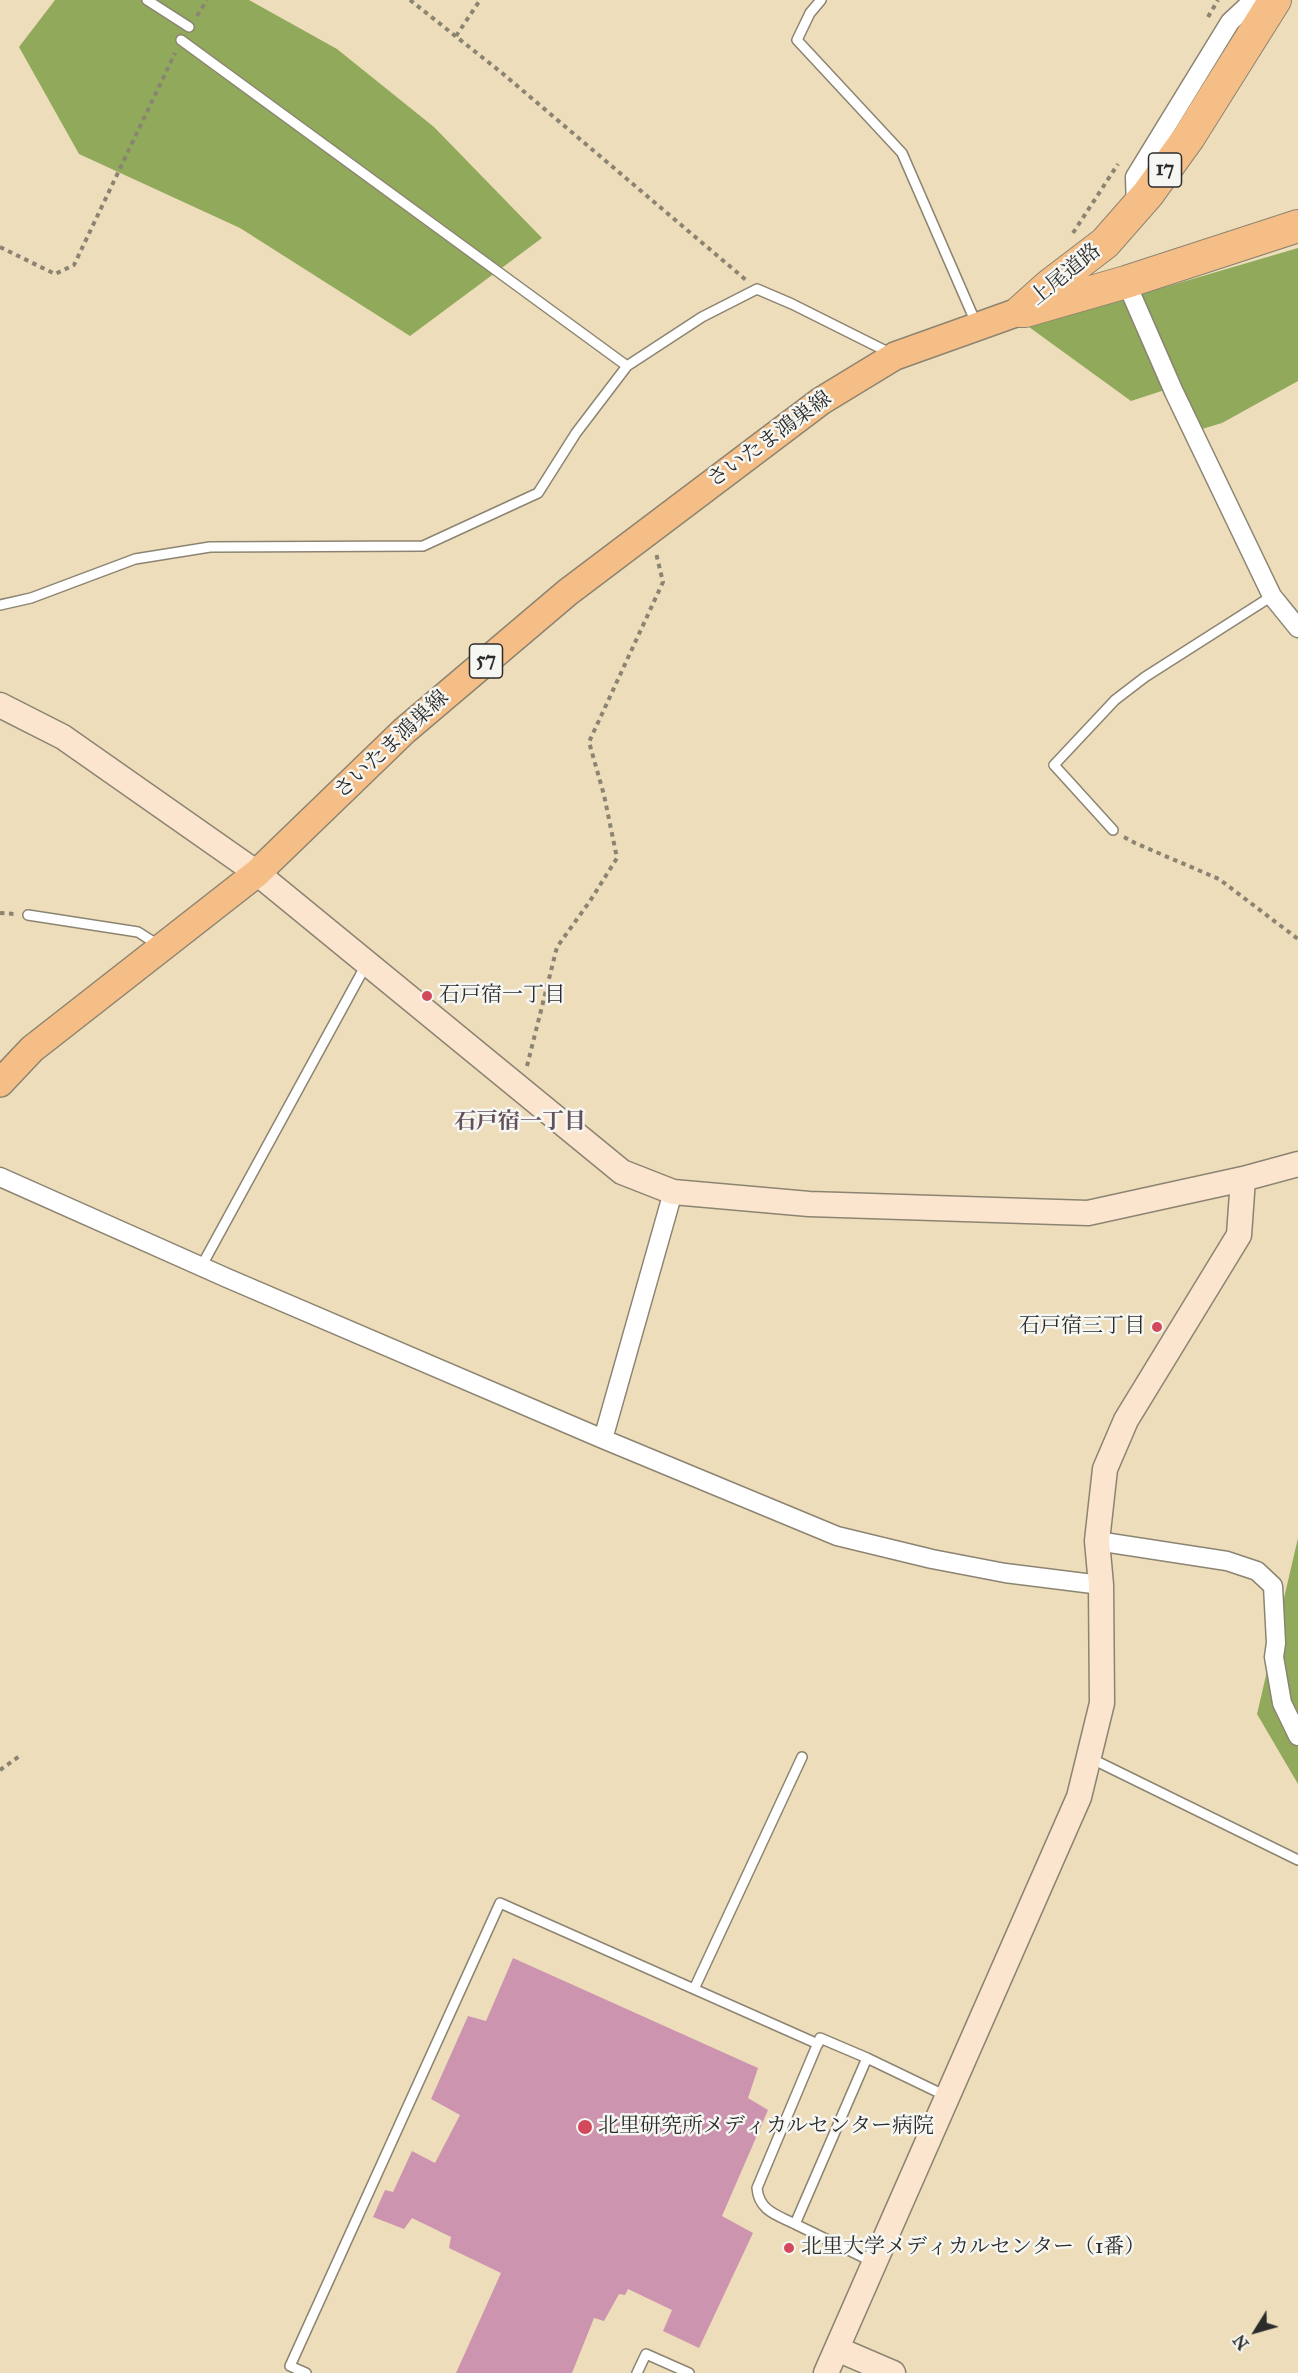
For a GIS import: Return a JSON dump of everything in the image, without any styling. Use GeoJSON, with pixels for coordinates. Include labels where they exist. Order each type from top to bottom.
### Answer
{"type":"FeatureCollection","features":[{"type":"Feature","properties":{"kind":"highway","name":"上尾道路"},"geometry":{"type":"LineString","coordinates":[[1021,311],[1050,285],[1105,243],[1136,208],[1190,137],[1259,1]]}},
{"type":"Feature","properties":{"kind":"highway","name":"上尾道路"},"geometry":{"type":"LineString","coordinates":[[1021,311],[1126,282],[1298,226]]}},
{"type":"Feature","properties":{"kind":"main road","name":"さいたま鴻巣線"},"geometry":{"type":"LineString","coordinates":[[0,1083],[32,1049],[257,873],[404,731],[568,592],[642,536],[821,401],[896,356],[1021,311]]}},
{"type":"Feature","properties":{"kind":"street"},"geometry":{"type":"LineString","coordinates":[[1126,282],[1174,392],[1272,596],[1298,628]]}},
{"type":"Feature","properties":{"kind":"street"},"geometry":{"type":"LineString","coordinates":[[0,705],[63,737],[257,873],[622,1172],[673,1192],[809,1204],[1088,1213],[1243,1179],[1298,1164]]}},
{"type":"Feature","properties":{"kind":"street"},"geometry":{"type":"LineString","coordinates":[[0,1176],[201,1267],[603,1439],[837,1536],[984,1569],[1101,1585]]}},
{"type":"Feature","properties":{"kind":"street"},"geometry":{"type":"LineString","coordinates":[[826,2373],[1079,1797],[1101,1703],[1101,1585],[1097,1541],[1105,1469],[1126,1420],[1239,1235],[1243,1179]]}},
{"type":"Feature","properties":{"kind":"street"},"geometry":{"type":"LineString","coordinates":[[603,1439],[673,1192]]}},
{"type":"Feature","properties":{"kind":"street"},"geometry":{"type":"LineString","coordinates":[[1097,1541],[1227,1561],[1257,1571],[1273,1586],[1276,1643],[1274,1657],[1282,1703],[1298,1736]]}},
{"type":"Feature","properties":{"kind":"street"},"geometry":{"type":"LineString","coordinates":[[837,2349],[893,2373]]}},
{"type":"Feature","properties":{"kind":"lane"},"geometry":{"type":"LineString","coordinates":[[147,0],[189,27]]}},
{"type":"Feature","properties":{"kind":"lane"},"geometry":{"type":"LineString","coordinates":[[821,0],[810,13],[797,40],[902,153],[977,326]]}},
{"type":"Feature","properties":{"kind":"lane"},"geometry":{"type":"LineString","coordinates":[[181,40],[627,366]]}},
{"type":"Feature","properties":{"kind":"lane"},"geometry":{"type":"LineString","coordinates":[[0,605],[31,598],[135,559],[210,547],[423,546],[538,493],[576,433],[627,366],[702,317],[757,289],[792,303],[896,356]]}},
{"type":"Feature","properties":{"kind":"lane"},"geometry":{"type":"LineString","coordinates":[[1113,830],[1054,765],[1115,700],[1145,677],[1218,633],[1272,596]]}},
{"type":"Feature","properties":{"kind":"lane"},"geometry":{"type":"LineString","coordinates":[[28,915],[138,933],[162,947]]}},
{"type":"Feature","properties":{"kind":"lane"},"geometry":{"type":"LineString","coordinates":[[201,1267],[367,963]]}},
{"type":"Feature","properties":{"kind":"lane"},"geometry":{"type":"LineString","coordinates":[[694,1989],[802,1757]]}},
{"type":"Feature","properties":{"kind":"lane"},"geometry":{"type":"LineString","coordinates":[[1089,1757],[1298,1860]]}},
{"type":"Feature","properties":{"kind":"lane"},"geometry":{"type":"LineString","coordinates":[[306,2373],[290,2366],[500,1903],[818,2044]]}},
{"type":"Feature","properties":{"kind":"lane"},"geometry":{"type":"LineString","coordinates":[[876,2263],[766,2209],[758,2198],[757,2188],[820,2038],[948,2097]]}},
{"type":"Feature","properties":{"kind":"lane"},"geometry":{"type":"LineString","coordinates":[[795,2224],[867,2058]]}},
{"type":"Feature","properties":{"kind":"lane"},"geometry":{"type":"LineString","coordinates":[[637,2373],[645,2354],[688,2373]]}},
{"type":"Feature","properties":{"kind":"path"},"geometry":{"type":"LineString","coordinates":[[189,27],[207,0]]}},
{"type":"Feature","properties":{"kind":"path"},"geometry":{"type":"LineString","coordinates":[[410,0],[502,73],[757,289]]}},
{"type":"Feature","properties":{"kind":"path"},"geometry":{"type":"LineString","coordinates":[[456,36],[480,0]]}},
{"type":"Feature","properties":{"kind":"path"},"geometry":{"type":"LineString","coordinates":[[1206,19],[1218,0]]}},
{"type":"Feature","properties":{"kind":"path"},"geometry":{"type":"LineString","coordinates":[[0,247],[55,274],[74,265],[181,40]]}},
{"type":"Feature","properties":{"kind":"path"},"geometry":{"type":"LineString","coordinates":[[1073,234],[1122,158]]}},
{"type":"Feature","properties":{"kind":"path"},"geometry":{"type":"LineString","coordinates":[[520,1090],[557,947],[590,902],[617,858],[604,795],[589,742],[663,582],[658,555],[642,536]]}},
{"type":"Feature","properties":{"kind":"path"},"geometry":{"type":"LineString","coordinates":[[1113,830],[1135,843],[1219,879],[1298,939]]}},
{"type":"Feature","properties":{"kind":"path"},"geometry":{"type":"LineString","coordinates":[[0,1770],[21,1755]]}},
{"type":"Feature","properties":{"kind":"green space"},"geometry":{"type":"Polygon","coordinates":[[[55,0],[249,0],[337,49],[434,127],[542,238],[410,336],[240,228],[79,154],[19,47],[55,0]]]}},
{"type":"Feature","properties":{"kind":"green space"},"geometry":{"type":"Polygon","coordinates":[[[1298,248],[1298,381],[1222,423],[1202,429],[1180,385],[1131,401],[1029,327],[1298,248]]]}},
{"type":"Feature","properties":{"kind":"green space"},"geometry":{"type":"Polygon","coordinates":[[[1298,1538],[1298,1784],[1257,1714],[1298,1538]]]}},
{"type":"Feature","properties":{"kind":"building"},"geometry":{"type":"Polygon","coordinates":[[[513,1958],[758,2068],[748,2098],[768,2110],[722,2216],[753,2233],[699,2348],[663,2331],[672,2310],[628,2289],[625,2295],[619,2294],[604,2321],[594,2318],[572,2373],[456,2373],[501,2273],[449,2248],[451,2237],[412,2218],[404,2229],[373,2217],[385,2190],[393,2192],[412,2151],[435,2163],[460,2115],[431,2099],[468,2016],[486,2021],[513,1958]]]}},
{"type":"Feature","properties":{"kind":"place","name":"石戸宿一丁目"},"geometry":{"type":"Point","coordinates":[427,996]}},
{"type":"Feature","properties":{"kind":"place","name":"石戸宿三丁目"},"geometry":{"type":"Point","coordinates":[1157,1327]}},
{"type":"Feature","properties":{"kind":"place","name":"北里研究所メディカルセンター病院"},"geometry":{"type":"Point","coordinates":[585,2127]}},
{"type":"Feature","properties":{"kind":"place","name":"北里大学メディカルセンター（1番）"},"geometry":{"type":"Point","coordinates":[789,2248]}},
{"type":"Feature","properties":{"kind":"district","name":"石戸宿一丁目"},"geometry":{"type":"Point","coordinates":[520,1123]}}]}
